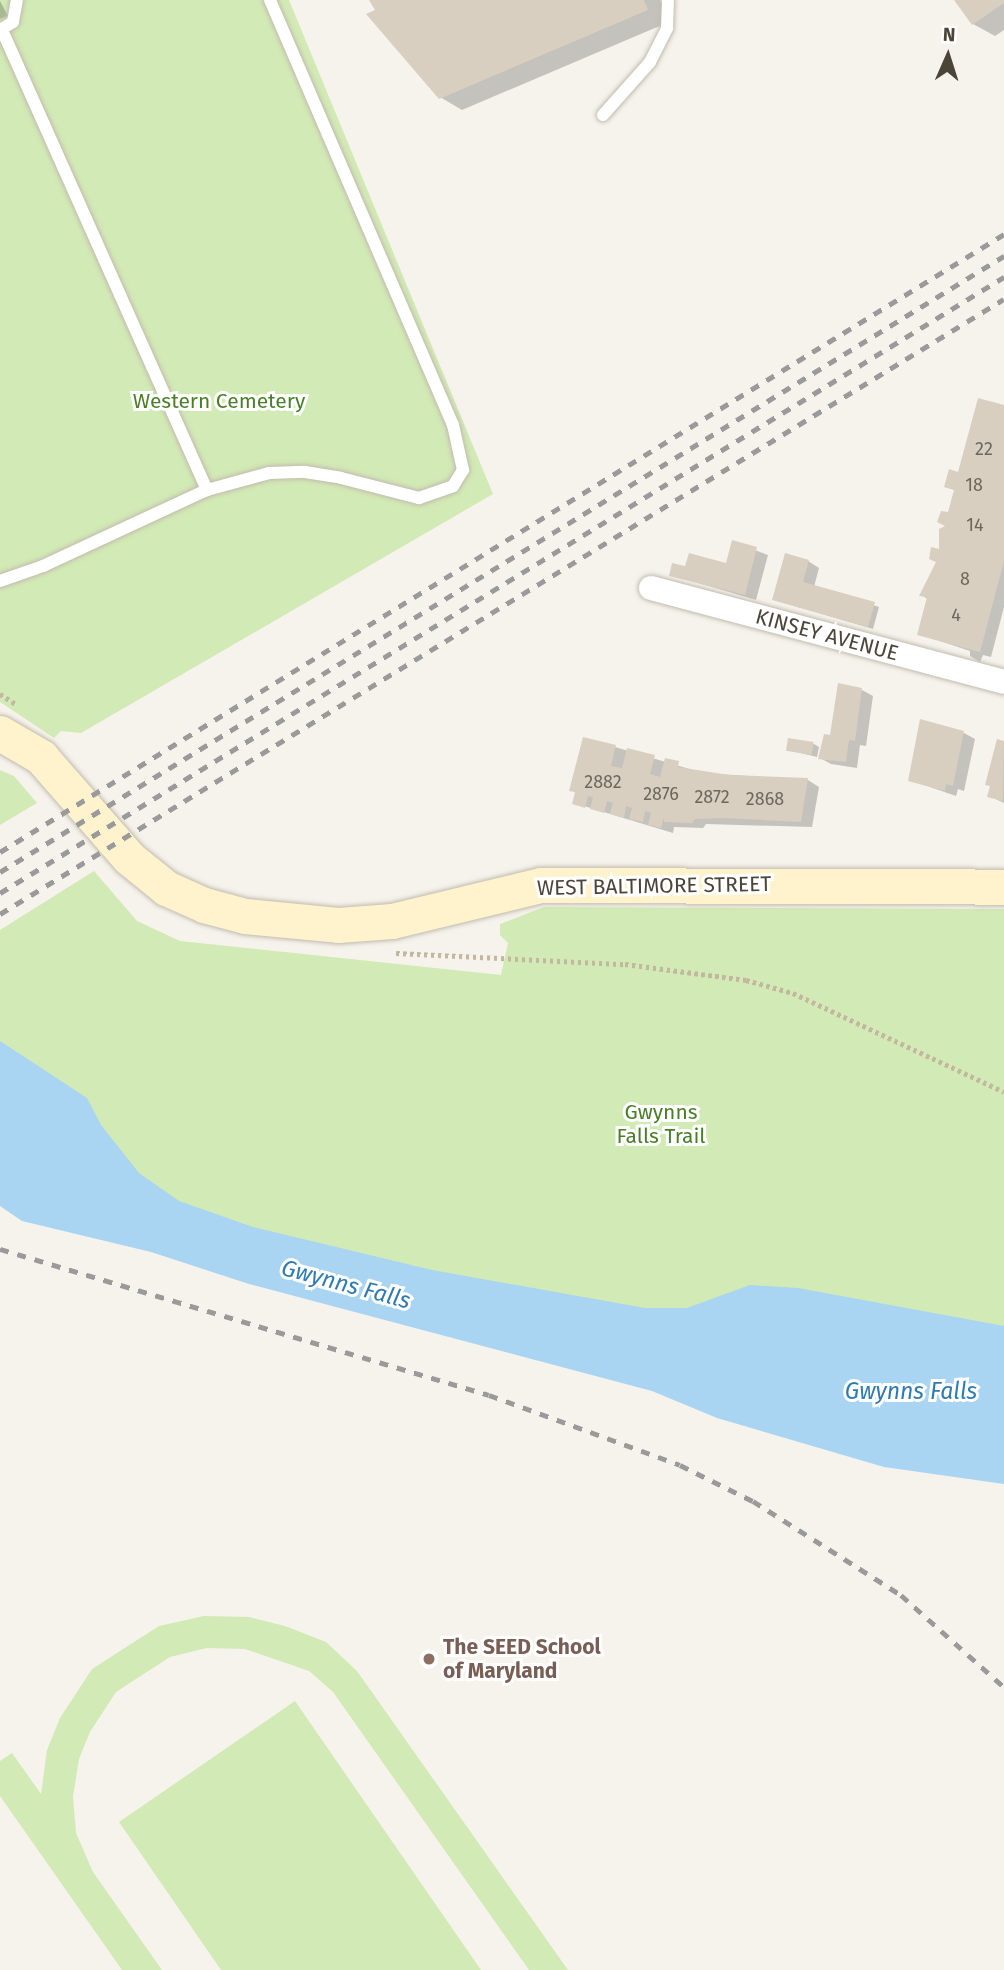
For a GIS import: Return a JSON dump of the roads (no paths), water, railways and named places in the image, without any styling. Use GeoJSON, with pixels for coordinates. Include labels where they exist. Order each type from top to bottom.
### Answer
{"type":"FeatureCollection","features":[{"type":"Feature","properties":{"kind":"main road","name":"WEST BALTIMORE STREET"},"geometry":{"type":"LineString","coordinates":[[13,722],[129,858],[166,888],[204,905],[246,916],[338,925],[392,921],[541,885],[1004,887]]}},
{"type":"Feature","properties":{"kind":"street","name":"KINSEY AVENUE"},"geometry":{"type":"LineString","coordinates":[[651,588],[1004,681]]}},
{"type":"Feature","properties":{"kind":"lane"},"geometry":{"type":"LineString","coordinates":[[17,0],[13,22],[1,30],[206,490]]}},
{"type":"Feature","properties":{"kind":"lane"},"geometry":{"type":"LineString","coordinates":[[0,581],[43,566],[206,490],[269,473],[304,472],[419,498],[453,486],[463,470],[453,425],[270,0]]}},
{"type":"Feature","properties":{"kind":"lane"},"geometry":{"type":"LineString","coordinates":[[603,115],[650,62],[667,28],[668,0]]}},
{"type":"Feature","properties":{"kind":"water","name":"Gwynns Falls"},"geometry":{"type":"Polygon","coordinates":[[[0,1041],[87,1098],[101,1125],[139,1173],[179,1201],[253,1227],[432,1270],[645,1308],[687,1308],[750,1285],[798,1288],[1004,1326],[1004,1484],[884,1467],[717,1418],[652,1391],[249,1284],[151,1252],[22,1221],[0,1206],[0,1041]]]}},
{"type":"Feature","properties":{"kind":"railway"},"geometry":{"type":"LineString","coordinates":[[0,852],[1004,234]]}},
{"type":"Feature","properties":{"kind":"railway"},"geometry":{"type":"LineString","coordinates":[[0,872],[1004,256]]}},
{"type":"Feature","properties":{"kind":"railway"},"geometry":{"type":"LineString","coordinates":[[0,893],[1004,277]]}},
{"type":"Feature","properties":{"kind":"railway"},"geometry":{"type":"LineString","coordinates":[[0,914],[1004,299]]}},
{"type":"Feature","properties":{"kind":"railway"},"geometry":{"type":"LineString","coordinates":[[0,1249],[489,1395],[680,1465],[753,1501],[901,1595],[1004,1687]]}},
{"type":"Feature","properties":{"kind":"place","name":"The SEED School of Maryland"},"geometry":{"type":"Point","coordinates":[429,1659]}},
{"type":"Feature","properties":{"kind":"park label","name":"Western Cemetery"},"geometry":{"type":"Point","coordinates":[219,401]}},
{"type":"Feature","properties":{"kind":"park label","name":"Gwynns Falls Trail"},"geometry":{"type":"Point","coordinates":[661,1124]}}]}
